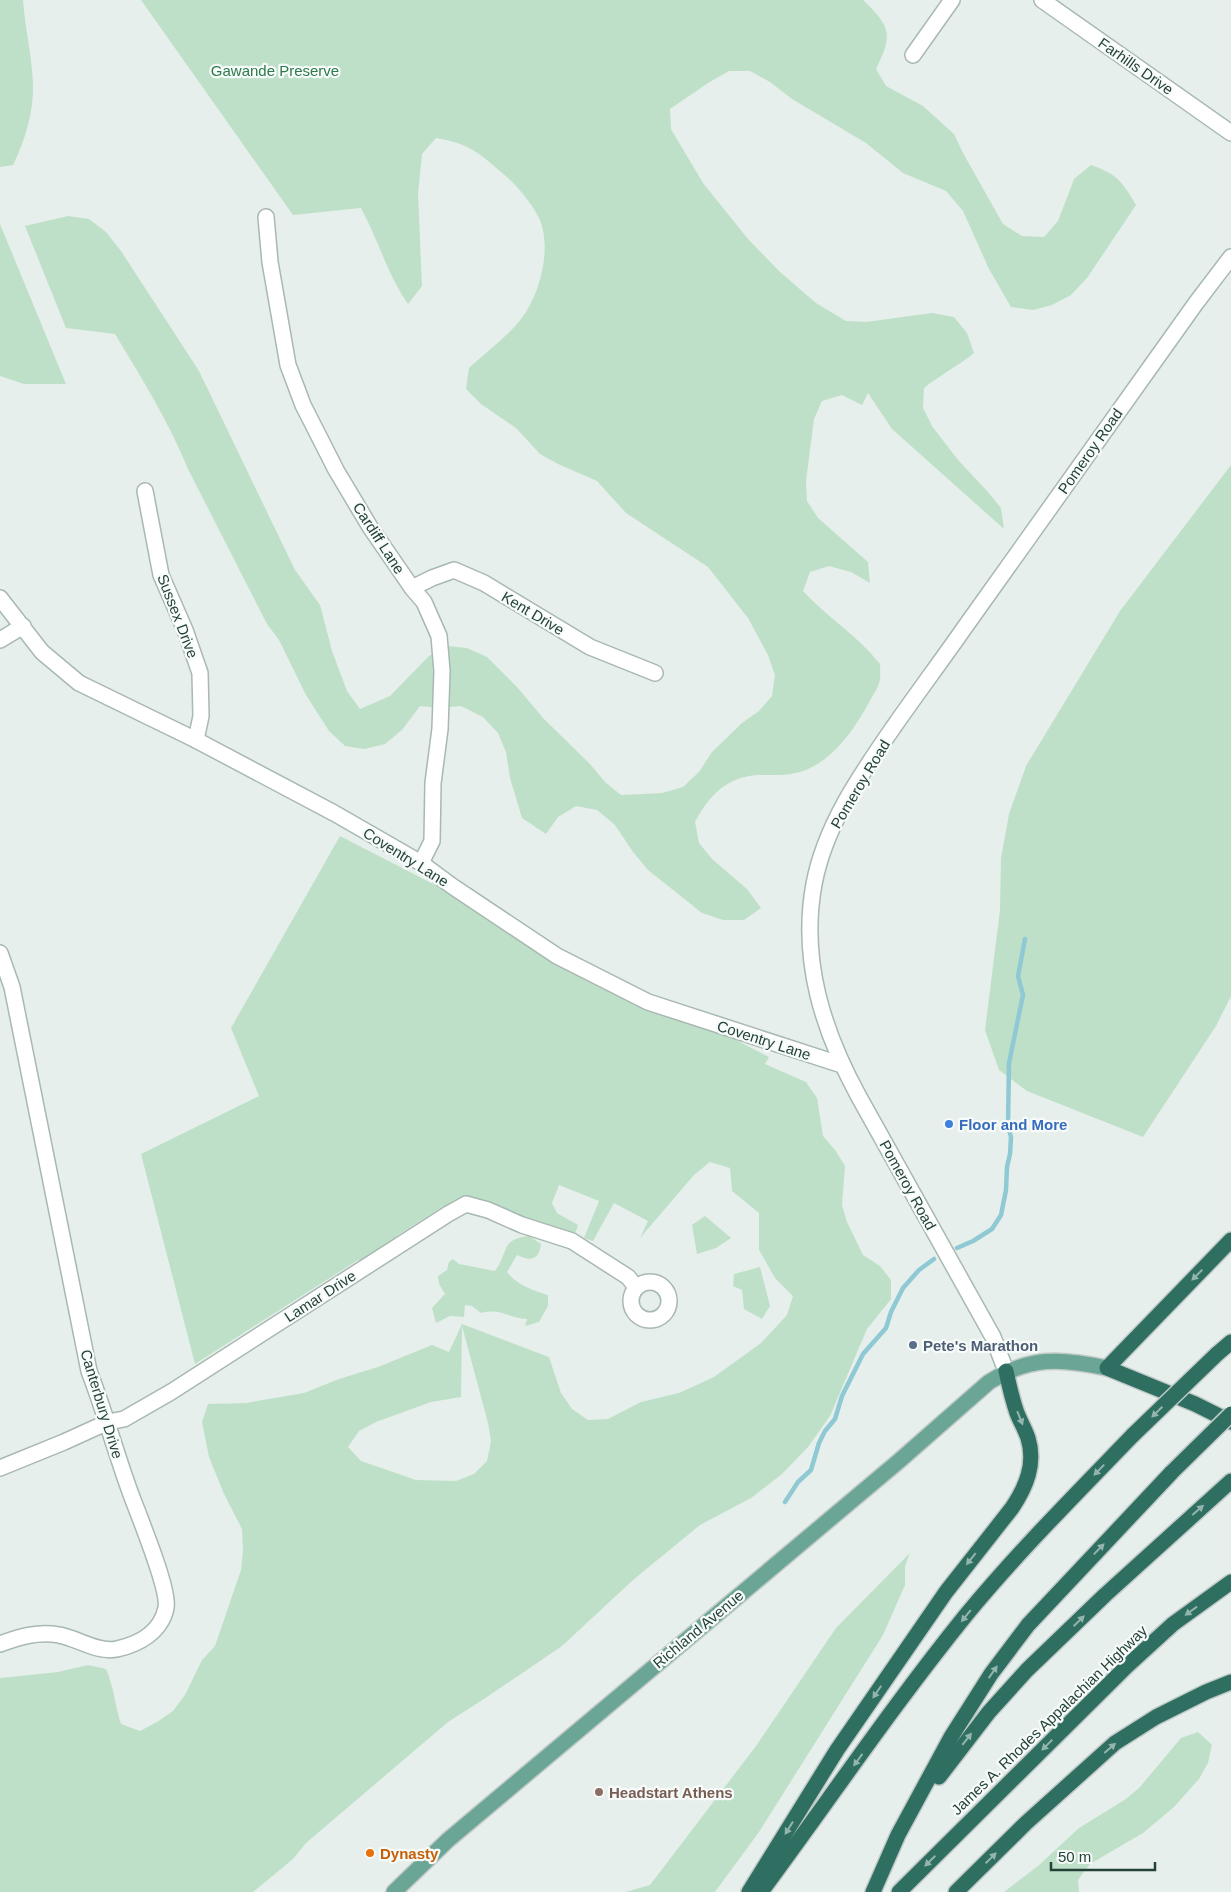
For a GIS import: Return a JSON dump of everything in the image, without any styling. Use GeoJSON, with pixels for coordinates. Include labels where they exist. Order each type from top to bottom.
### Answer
{"type":"FeatureCollection","features":[{"type":"Feature","properties":{"kind":"highway"},"geometry":{"type":"LineString","coordinates":[[1231,1240],[1107,1368],[1196,1404],[1231,1422]]}},
{"type":"Feature","properties":{"kind":"highway"},"geometry":{"type":"LineString","coordinates":[[761,1892],[930,1661],[967,1614],[1056,1515],[1133,1435],[1231,1342]]}},
{"type":"Feature","properties":{"kind":"highway"},"geometry":{"type":"LineString","coordinates":[[749,1892],[837,1750],[946,1592],[1021,1494],[1030,1470],[1031,1450],[1017,1412],[1006,1371]]}},
{"type":"Feature","properties":{"kind":"highway"},"geometry":{"type":"LineString","coordinates":[[873,1892],[898,1835],[951,1737],[996,1667],[1034,1618],[1172,1472],[1231,1414]]}},
{"type":"Feature","properties":{"kind":"highway"},"geometry":{"type":"LineString","coordinates":[[898,1835],[957,1751],[1027,1670],[1231,1481]]}},
{"type":"Feature","properties":{"kind":"highway","name":"James A. Rhodes Appalachian Highway"},"geometry":{"type":"LineString","coordinates":[[899,1892],[1127,1666],[1173,1624],[1231,1582]]}},
{"type":"Feature","properties":{"kind":"highway"},"geometry":{"type":"LineString","coordinates":[[956,1892],[1114,1743],[1156,1717],[1206,1692],[1231,1682]]}},
{"type":"Feature","properties":{"kind":"main road","name":"Richland Avenue"},"geometry":{"type":"LineString","coordinates":[[394,1892],[448,1840],[884,1473],[973,1394],[1006,1371],[1030,1363],[1049,1360],[1076,1362],[1107,1368]]}},
{"type":"Feature","properties":{"kind":"street"},"geometry":{"type":"LineString","coordinates":[[913,55],[952,0]]}},
{"type":"Feature","properties":{"kind":"street","name":"Farhills Drive"},"geometry":{"type":"LineString","coordinates":[[1042,0],[1231,132]]}},
{"type":"Feature","properties":{"kind":"street","name":"Cardiff Lane"},"geometry":{"type":"LineString","coordinates":[[266,217],[270,262],[288,365],[303,405],[336,470],[370,527],[412,588],[424,602],[439,636],[442,671],[440,729],[433,783],[432,841],[421,863]]}},
{"type":"Feature","properties":{"kind":"street","name":"Pomeroy Road"},"geometry":{"type":"LineString","coordinates":[[1006,1371],[992,1337],[842,1066],[831,1040],[814,980],[810,937],[814,884],[820,859],[835,821],[860,777],[1196,303],[1231,257]]}},
{"type":"Feature","properties":{"kind":"street","name":"Sussex Drive"},"geometry":{"type":"LineString","coordinates":[[145,491],[161,575],[186,630],[200,673],[202,716],[196,740]]}},
{"type":"Feature","properties":{"kind":"street","name":"Kent Drive"},"geometry":{"type":"LineString","coordinates":[[412,588],[454,570],[484,583],[590,647],[655,673]]}},
{"type":"Feature","properties":{"kind":"street","name":"Coventry Lane"},"geometry":{"type":"LineString","coordinates":[[0,598],[42,652],[79,684],[196,740],[334,813],[421,863],[557,956],[648,1002],[842,1066]]}},
{"type":"Feature","properties":{"kind":"street"},"geometry":{"type":"LineString","coordinates":[[0,640],[22,626]]}},
{"type":"Feature","properties":{"kind":"street","name":"Canterbury Drive"},"geometry":{"type":"LineString","coordinates":[[0,953],[12,987],[89,1371],[161,1577],[166,1607],[157,1628],[136,1644],[114,1650],[94,1647],[58,1634],[24,1635],[0,1644]]}},
{"type":"Feature","properties":{"kind":"street","name":"Lamar Drive"},"geometry":{"type":"LineString","coordinates":[[0,1468],[108,1422],[124,1419],[170,1392],[439,1219],[466,1204],[488,1210],[522,1225],[572,1241],[628,1277],[636,1287]]}},
{"type":"Feature","properties":{"kind":"green space"},"geometry":{"type":"Polygon","coordinates":[[[0,0],[23,0],[33,94],[28,126],[13,165],[0,167],[0,0]]]}},
{"type":"Feature","properties":{"kind":"green space","name":"Gawande Preserve"},"geometry":{"type":"Polygon","coordinates":[[[141,0],[863,0],[884,24],[887,39],[876,69],[886,86],[923,106],[954,134],[1003,224],[1022,236],[1044,237],[1058,221],[1074,179],[1091,165],[1113,175],[1127,190],[1136,205],[1087,278],[1071,295],[1052,305],[1033,310],[1011,307],[989,269],[963,211],[946,191],[903,173],[866,143],[792,99],[770,82],[750,71],[729,71],[670,109],[671,129],[703,183],[748,239],[780,272],[816,303],[846,321],[866,322],[932,313],[954,317],[967,333],[974,353],[924,388],[923,408],[932,426],[958,460],[1001,508],[1004,529],[892,429],[868,393],[862,405],[842,395],[822,401],[814,419],[806,481],[807,501],[818,518],[868,562],[870,583],[851,572],[829,566],[810,572],[803,591],[852,635],[880,664],[880,679],[877,689],[852,730],[825,759],[815,766],[797,773],[758,775],[737,780],[728,784],[713,796],[700,813],[695,822],[699,843],[712,859],[747,889],[761,908],[744,920],[723,920],[702,913],[648,870],[615,825],[597,810],[576,806],[558,817],[546,834],[522,818],[510,778],[506,752],[498,733],[483,717],[461,706],[440,708],[420,706],[402,730],[385,744],[364,749],[345,746],[329,731],[306,695],[279,640],[267,624],[172,434],[135,367],[115,334],[66,328],[25,226],[68,216],[89,219],[106,232],[121,251],[199,371],[295,570],[320,605],[332,651],[347,691],[360,709],[390,696],[429,656],[447,646],[467,648],[487,657],[605,782],[621,795],[662,793],[683,787],[699,772],[712,752],[742,723],[759,711],[772,696],[775,675],[768,655],[748,618],[708,567],[626,513],[597,481],[540,454],[516,428],[481,404],[466,389],[469,368],[506,336],[525,314],[538,287],[542,273],[545,243],[543,229],[535,211],[516,186],[490,163],[467,147],[436,138],[422,154],[418,194],[422,286],[408,304],[388,269],[361,208],[293,215],[141,0]]]}},
{"type":"Feature","properties":{"kind":"green space"},"geometry":{"type":"Polygon","coordinates":[[[0,224],[66,384],[24,384],[0,376],[0,224]]]}},
{"type":"Feature","properties":{"kind":"green space"},"geometry":{"type":"Polygon","coordinates":[[[1231,465],[1231,996],[1216,1026],[1143,1137],[1027,1091],[999,1070],[985,1030],[1000,910],[1001,858],[1009,814],[1026,766],[1120,611],[1231,465]]]}},
{"type":"Feature","properties":{"kind":"green space"},"geometry":{"type":"Polygon","coordinates":[[[340,836],[769,1057],[765,1064],[806,1082],[817,1098],[823,1136],[845,1166],[842,1205],[847,1222],[863,1255],[880,1266],[891,1280],[891,1299],[867,1329],[830,1416],[808,1447],[782,1474],[751,1498],[700,1525],[633,1580],[562,1646],[448,1722],[306,1843],[293,1859],[253,1892],[0,1892],[0,1678],[58,1672],[88,1665],[106,1669],[121,1724],[140,1731],[173,1711],[185,1695],[202,1660],[215,1646],[241,1570],[243,1550],[242,1529],[224,1494],[209,1457],[202,1422],[208,1404],[246,1403],[304,1393],[339,1379],[378,1367],[432,1345],[449,1352],[462,1324],[549,1357],[561,1393],[572,1409],[588,1420],[608,1419],[641,1402],[679,1393],[714,1377],[761,1343],[787,1315],[793,1296],[775,1278],[759,1250],[759,1213],[732,1191],[730,1168],[710,1162],[694,1175],[640,1238],[648,1221],[614,1203],[593,1241],[584,1238],[599,1201],[559,1185],[552,1203],[557,1213],[578,1225],[574,1237],[540,1227],[490,1202],[442,1207],[398,1235],[380,1251],[361,1261],[358,1260],[195,1364],[141,1154],[259,1096],[231,1028],[340,836]],[[462,1326],[461,1397],[431,1402],[376,1422],[359,1431],[348,1447],[361,1461],[416,1480],[456,1481],[474,1474],[487,1461],[491,1441],[462,1326]]]}},
{"type":"Feature","properties":{"kind":"green space"},"geometry":{"type":"Polygon","coordinates":[[[705,1216],[731,1238],[716,1248],[697,1254],[692,1225],[705,1216]]]}},
{"type":"Feature","properties":{"kind":"green space"},"geometry":{"type":"Polygon","coordinates":[[[529,1236],[541,1244],[538,1254],[530,1259],[517,1255],[507,1272],[520,1284],[548,1295],[548,1306],[539,1322],[525,1326],[527,1319],[499,1312],[481,1313],[472,1306],[465,1305],[464,1317],[450,1316],[436,1323],[432,1308],[445,1294],[439,1284],[438,1276],[447,1270],[449,1262],[453,1259],[459,1264],[495,1271],[509,1243],[513,1240],[529,1236]]]}},
{"type":"Feature","properties":{"kind":"green space"},"geometry":{"type":"Polygon","coordinates":[[[760,1267],[770,1306],[762,1319],[744,1309],[742,1290],[733,1286],[734,1274],[760,1267]]]}},
{"type":"Feature","properties":{"kind":"green space"},"geometry":{"type":"Polygon","coordinates":[[[910,1553],[905,1566],[905,1585],[883,1635],[759,1832],[715,1892],[626,1892],[650,1885],[756,1746],[836,1628],[910,1553]]]}},
{"type":"Feature","properties":{"kind":"green space"},"geometry":{"type":"Polygon","coordinates":[[[1198,1732],[1212,1745],[1208,1763],[1199,1779],[1174,1807],[1143,1833],[1090,1864],[1078,1880],[1079,1892],[1004,1892],[1038,1866],[1079,1828],[1126,1799],[1140,1787],[1181,1738],[1198,1732]]]}},
{"type":"Feature","properties":{"kind":"waterway"},"geometry":{"type":"LineString","coordinates":[[957,1248],[992,1229],[1001,1215],[1006,1190],[1011,1137],[1008,1126],[1009,1063],[1023,995],[1018,976],[1025,939]]}},
{"type":"Feature","properties":{"kind":"waterway"},"geometry":{"type":"LineString","coordinates":[[785,1502],[798,1482],[811,1470],[819,1443],[825,1431],[835,1419],[842,1396],[863,1354],[886,1328],[891,1312],[903,1288],[919,1270],[934,1259]]}},
{"type":"Feature","properties":{"kind":"place","name":"Floor and More"},"geometry":{"type":"Point","coordinates":[949,1124]}},
{"type":"Feature","properties":{"kind":"place","name":"Pete's Marathon"},"geometry":{"type":"Point","coordinates":[913,1345]}},
{"type":"Feature","properties":{"kind":"place","name":"Headstart Athens"},"geometry":{"type":"Point","coordinates":[599,1792]}},
{"type":"Feature","properties":{"kind":"place","name":"Dynasty"},"geometry":{"type":"Point","coordinates":[370,1853]}}]}
